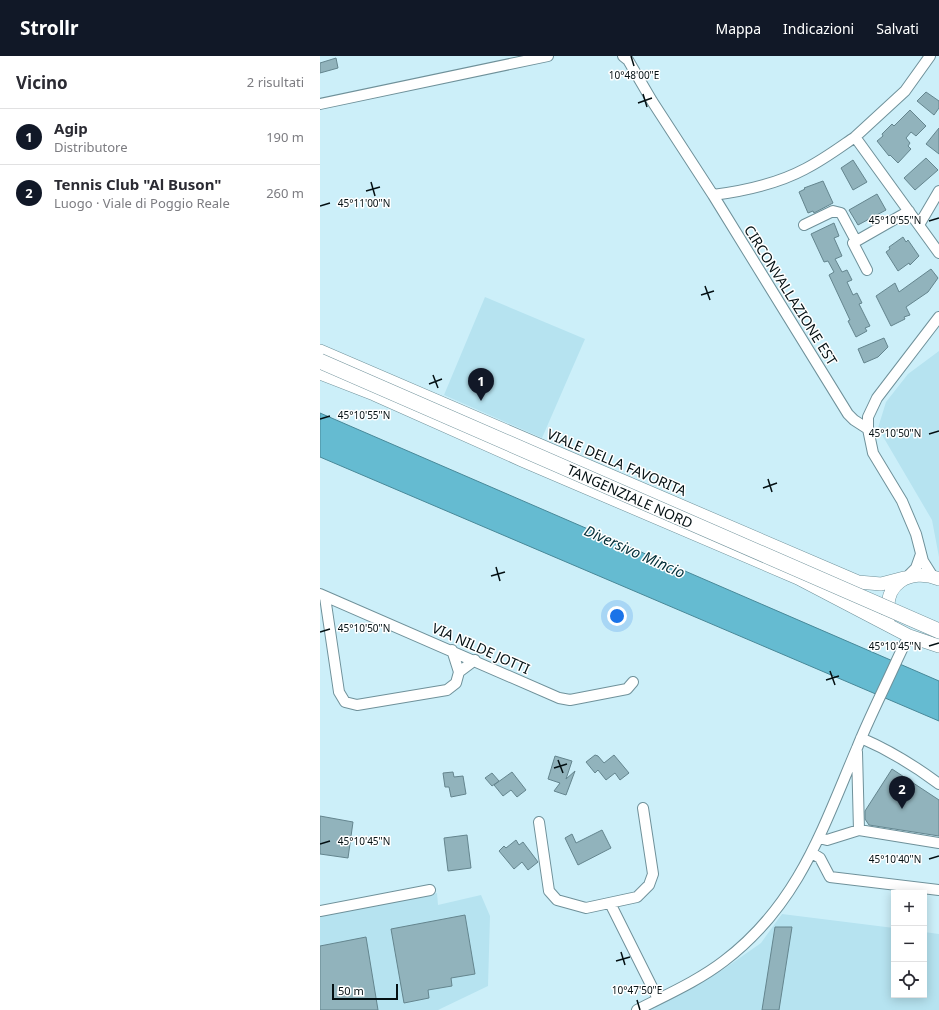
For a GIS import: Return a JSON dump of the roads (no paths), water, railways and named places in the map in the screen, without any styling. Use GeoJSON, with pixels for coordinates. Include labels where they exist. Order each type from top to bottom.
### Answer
{"type":"FeatureCollection","features":[{"type":"Feature","properties":{"kind":"highway","name":"TANGENZIALE NORD"},"geometry":{"type":"LineString","coordinates":[[320,361],[939,631]]}},
{"type":"Feature","properties":{"kind":"main road","name":"VIALE DELLA FAVORITA"},"geometry":{"type":"LineString","coordinates":[[320,351],[858,582],[880,584],[907,577],[936,578]]}},
{"type":"Feature","properties":{"kind":"main road"},"geometry":{"type":"LineString","coordinates":[[320,373],[374,394],[529,463],[798,578],[903,635],[939,646]]}},
{"type":"Feature","properties":{"kind":"main road"},"geometry":{"type":"LineString","coordinates":[[903,635],[889,618],[888,599],[894,588],[907,577]]}},
{"type":"Feature","properties":{"kind":"street"},"geometry":{"type":"LineString","coordinates":[[320,104],[548,56]]}},
{"type":"Feature","properties":{"kind":"street","name":"CIRCONVALLAZIONE EST"},"geometry":{"type":"LineString","coordinates":[[623,56],[628,60],[652,101],[713,195],[848,414],[868,429]]}},
{"type":"Feature","properties":{"kind":"street"},"geometry":{"type":"LineString","coordinates":[[713,195],[740,190],[786,178],[823,159],[855,138],[905,91],[930,56]]}},
{"type":"Feature","properties":{"kind":"street"},"geometry":{"type":"LineString","coordinates":[[855,138],[939,253]]}},
{"type":"Feature","properties":{"kind":"street"},"geometry":{"type":"LineString","coordinates":[[919,225],[939,191]]}},
{"type":"Feature","properties":{"kind":"street"},"geometry":{"type":"LineString","coordinates":[[804,225],[833,211],[841,213],[856,241]]}},
{"type":"Feature","properties":{"kind":"street"},"geometry":{"type":"LineString","coordinates":[[867,270],[853,243],[909,212]]}},
{"type":"Feature","properties":{"kind":"street"},"geometry":{"type":"LineString","coordinates":[[936,578],[926,567],[914,527],[902,501],[873,453],[868,429],[868,417],[877,398],[939,317]]}},
{"type":"Feature","properties":{"kind":"street"},"geometry":{"type":"LineString","coordinates":[[907,577],[916,568],[921,554]]}},
{"type":"Feature","properties":{"kind":"street"},"geometry":{"type":"LineString","coordinates":[[323,596],[339,692],[345,702],[358,705],[448,690],[456,683],[459,672],[452,650]]}},
{"type":"Feature","properties":{"kind":"street","name":"VIA NILDE JOTTI"},"geometry":{"type":"LineString","coordinates":[[323,596],[452,650],[559,698],[570,700],[628,690],[633,682]]}},
{"type":"Feature","properties":{"kind":"street"},"geometry":{"type":"LineString","coordinates":[[637,1010],[655,1004],[714,968],[768,920],[793,887],[819,838],[861,738],[880,700],[897,660],[903,635]]}},
{"type":"Feature","properties":{"kind":"street"},"geometry":{"type":"LineString","coordinates":[[459,672],[475,660]]}},
{"type":"Feature","properties":{"kind":"street"},"geometry":{"type":"LineString","coordinates":[[861,738],[902,759],[939,784]]}},
{"type":"Feature","properties":{"kind":"street"},"geometry":{"type":"LineString","coordinates":[[857,748],[859,830]]}},
{"type":"Feature","properties":{"kind":"street"},"geometry":{"type":"LineString","coordinates":[[539,822],[549,891],[557,900],[586,908],[637,897],[649,885],[654,874],[643,808]]}},
{"type":"Feature","properties":{"kind":"street"},"geometry":{"type":"LineString","coordinates":[[819,838],[827,840],[859,830],[939,843]]}},
{"type":"Feature","properties":{"kind":"street"},"geometry":{"type":"LineString","coordinates":[[812,853],[820,858],[830,877],[939,890]]}},
{"type":"Feature","properties":{"kind":"street"},"geometry":{"type":"LineString","coordinates":[[320,911],[430,890]]}},
{"type":"Feature","properties":{"kind":"street"},"geometry":{"type":"LineString","coordinates":[[610,903],[655,1004]]}},
{"type":"Feature","properties":{"kind":"water","name":"Diversivo Mincio"},"geometry":{"type":"Polygon","coordinates":[[[320,413],[939,681],[939,721],[320,457],[320,413]]]}},
{"type":"Feature","properties":{"kind":"place","name":"Agip"},"geometry":{"type":"Point","coordinates":[481,401]}},
{"type":"Feature","properties":{"kind":"place","name":"Tennis Club \"Al Buson\""},"geometry":{"type":"Point","coordinates":[902,809]}}]}
